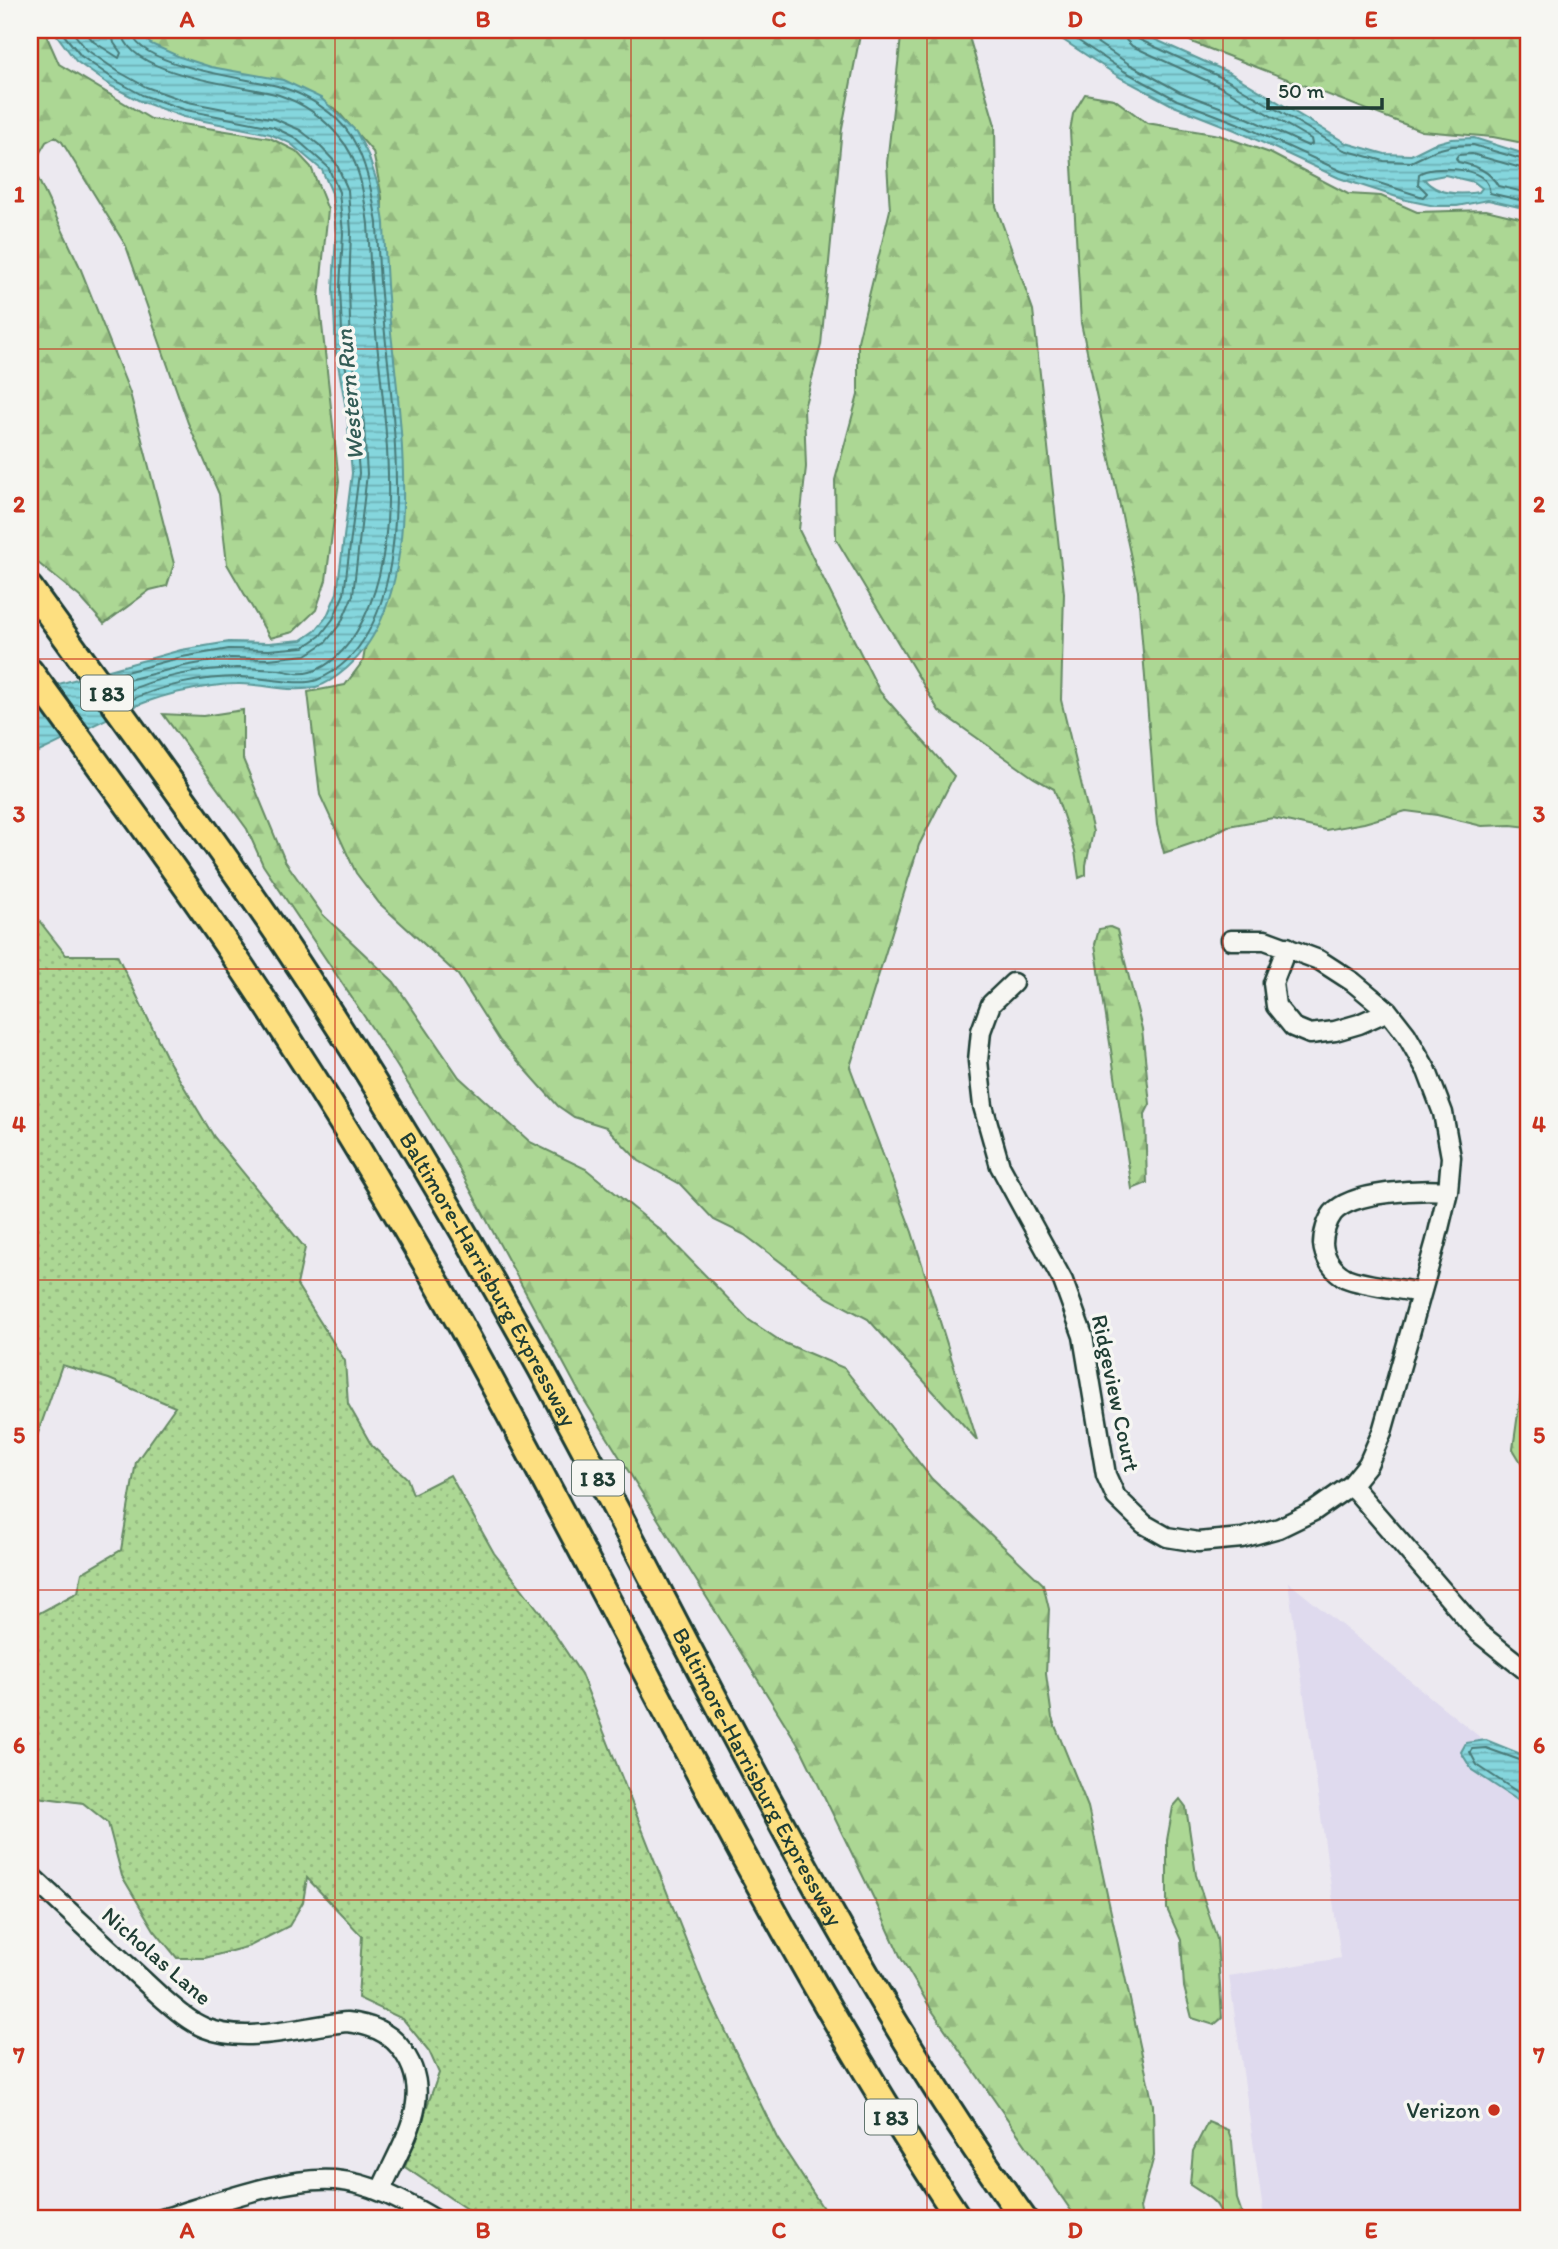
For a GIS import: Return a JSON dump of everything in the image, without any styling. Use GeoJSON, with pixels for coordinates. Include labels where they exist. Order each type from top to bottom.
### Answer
{"type":"FeatureCollection","features":[{"type":"Feature","properties":{"kind":"highway","name":"Baltimore-Harrisburg Expressway"},"geometry":{"type":"LineString","coordinates":[[30,588],[285,944],[377,1087],[541,1370],[714,1699],[862,1968],[942,2099],[1024,2219]]}},
{"type":"Feature","properties":{"kind":"highway","name":"Baltimore-Harrisburg Expressway"},"geometry":{"type":"LineString","coordinates":[[30,671],[239,963],[395,1210],[499,1395],[785,1932],[898,2127],[958,2219]]}},
{"type":"Feature","properties":{"kind":"street"},"geometry":{"type":"LineString","coordinates":[[1231,940],[1265,940],[1287,947],[1319,960],[1353,982],[1388,1011],[1406,1034],[1422,1062],[1443,1112],[1451,1157],[1448,1191],[1382,1432],[1368,1464],[1351,1485],[1479,1633],[1528,1672]]}},
{"type":"Feature","properties":{"kind":"street"},"geometry":{"type":"LineString","coordinates":[[1287,947],[1273,983],[1276,1006],[1293,1027],[1310,1034],[1335,1031],[1388,1011]]}},
{"type":"Feature","properties":{"kind":"street","name":"Ridgeview Court"},"geometry":{"type":"LineString","coordinates":[[1013,983],[990,1004],[981,1031],[978,1061],[983,1106],[1000,1166],[1063,1280],[1083,1336],[1101,1452],[1106,1475],[1116,1497],[1144,1524],[1167,1537],[1198,1542],[1242,1538],[1279,1528],[1314,1510],[1351,1485]]}},
{"type":"Feature","properties":{"kind":"street"},"geometry":{"type":"LineString","coordinates":[[1420,1293],[1347,1278],[1334,1269],[1326,1258],[1323,1243],[1327,1224],[1333,1213],[1347,1203],[1406,1190],[1448,1191]]}},
{"type":"Feature","properties":{"kind":"street","name":"Nicholas Lane"},"geometry":{"type":"LineString","coordinates":[[30,1875],[160,1996],[181,2014],[205,2028],[228,2035],[250,2035],[346,2022],[363,2023],[395,2041],[409,2058],[417,2078],[418,2099],[413,2119],[381,2190]]}},
{"type":"Feature","properties":{"kind":"street"},"geometry":{"type":"LineString","coordinates":[[162,2219],[269,2189],[303,2182],[333,2180],[381,2190],[434,2219]]}},
{"type":"Feature","properties":{"kind":"shaded area"},"geometry":{"type":"Polygon","coordinates":[[[1288,1582],[1528,1776],[1528,2219],[1319,2219],[1317,2210],[1264,2217],[1229,1976],[1341,1958],[1288,1582]]]}},
{"type":"Feature","properties":{"kind":"green space"},"geometry":{"type":"Polygon","coordinates":[[[30,30],[44,30],[59,64],[151,119],[270,138],[296,151],[311,167],[328,210],[319,297],[339,481],[326,580],[316,610],[293,632],[270,638],[227,564],[219,494],[188,423],[126,246],[62,142],[55,137],[46,142],[32,166],[79,265],[130,393],[174,564],[167,586],[150,590],[104,624],[80,597],[38,563],[30,541],[30,30]]]}},
{"type":"Feature","properties":{"kind":"green space"},"geometry":{"type":"Polygon","coordinates":[[[128,30],[861,30],[842,128],[821,345],[804,408],[806,467],[799,530],[880,692],[954,776],[919,845],[850,1067],[912,1232],[977,1440],[868,1319],[828,1298],[745,1235],[714,1220],[680,1184],[639,1161],[606,1127],[574,1117],[558,1106],[500,1041],[458,975],[379,903],[356,873],[320,795],[308,692],[345,685],[363,661],[381,556],[382,197],[373,152],[335,108],[249,77],[174,61],[128,30]]]}},
{"type":"Feature","properties":{"kind":"green space"},"geometry":{"type":"Polygon","coordinates":[[[905,30],[967,30],[995,125],[996,206],[1033,310],[1064,593],[1061,700],[1093,832],[1086,875],[1079,878],[1075,851],[1054,789],[1034,778],[939,711],[836,539],[835,480],[858,395],[858,341],[890,210],[887,163],[901,37],[905,30]]]}},
{"type":"Feature","properties":{"kind":"green space"},"geometry":{"type":"Polygon","coordinates":[[[1169,30],[1528,30],[1528,144],[1493,137],[1422,131],[1194,43],[1169,30]]]}},
{"type":"Feature","properties":{"kind":"green space"},"geometry":{"type":"Polygon","coordinates":[[[1085,94],[1114,99],[1147,123],[1219,135],[1270,153],[1348,194],[1381,196],[1417,212],[1486,210],[1528,220],[1528,827],[1482,826],[1406,811],[1326,830],[1273,818],[1228,826],[1202,840],[1164,853],[1157,825],[1138,591],[1081,323],[1070,131],[1073,114],[1085,94]]]}},
{"type":"Feature","properties":{"kind":"green space"},"geometry":{"type":"Polygon","coordinates":[[[243,710],[243,759],[285,861],[323,915],[394,982],[459,1077],[530,1142],[586,1169],[664,1233],[749,1320],[782,1342],[844,1368],[932,1479],[1043,1584],[1049,1609],[1046,1674],[1052,1718],[1088,1807],[1153,2105],[1154,2156],[1140,2208],[1142,2219],[1077,2219],[931,2009],[901,1958],[802,1751],[578,1390],[449,1150],[392,1058],[263,865],[247,829],[163,714],[203,716],[243,710]]]}},
{"type":"Feature","properties":{"kind":"green space"},"geometry":{"type":"Polygon","coordinates":[[[30,909],[66,955],[117,955],[168,1060],[214,1137],[305,1248],[297,1285],[345,1361],[348,1404],[372,1446],[407,1478],[413,1494],[450,1475],[494,1553],[540,1612],[581,1674],[704,1986],[777,2138],[830,2219],[481,2219],[405,2167],[439,2073],[429,2051],[403,2019],[358,1998],[362,1936],[307,1878],[303,1902],[289,1926],[250,1946],[205,1958],[177,1958],[154,1930],[122,1876],[108,1823],[83,1803],[30,1796],[30,1618],[78,1592],[82,1573],[121,1550],[136,1462],[175,1407],[109,1379],[62,1365],[30,1456],[30,909]]]}},
{"type":"Feature","properties":{"kind":"green space"},"geometry":{"type":"Polygon","coordinates":[[[1110,927],[1117,930],[1142,1029],[1150,1104],[1145,1114],[1147,1183],[1132,1189],[1095,944],[1099,929],[1110,927]]]}},
{"type":"Feature","properties":{"kind":"green space"},"geometry":{"type":"Polygon","coordinates":[[[1528,1342],[1528,1474],[1513,1449],[1528,1342]]]}},
{"type":"Feature","properties":{"kind":"green space"},"geometry":{"type":"Polygon","coordinates":[[[1180,1799],[1186,1807],[1196,1875],[1217,1939],[1222,2018],[1214,2025],[1192,2018],[1184,1987],[1181,1940],[1167,1909],[1167,1840],[1173,1807],[1180,1799]]]}},
{"type":"Feature","properties":{"kind":"green space"},"geometry":{"type":"Polygon","coordinates":[[[1208,2122],[1228,2130],[1232,2141],[1237,2199],[1244,2219],[1221,2219],[1215,2203],[1190,2185],[1193,2151],[1208,2122]]]}},
{"type":"Feature","properties":{"kind":"water","name":"Western Run"},"geometry":{"type":"Polygon","coordinates":[[[53,30],[135,30],[151,44],[180,57],[211,67],[283,80],[321,98],[356,131],[368,155],[379,188],[384,223],[389,311],[399,408],[403,505],[399,553],[390,597],[373,636],[347,668],[333,679],[307,689],[231,684],[169,695],[128,709],[30,756],[30,692],[181,650],[229,642],[302,640],[315,631],[327,616],[337,593],[352,473],[347,414],[336,353],[333,289],[336,234],[332,193],[322,170],[290,143],[270,134],[184,117],[140,101],[111,86],[76,61],[53,30]]]}},
{"type":"Feature","properties":{"kind":"water"},"geometry":{"type":"Polygon","coordinates":[[[1048,30],[1134,30],[1230,73],[1346,143],[1385,154],[1411,155],[1451,139],[1474,138],[1528,155],[1528,209],[1488,200],[1457,206],[1435,206],[1406,200],[1339,178],[1235,130],[1174,106],[1121,78],[1048,30]],[[1445,175],[1424,179],[1442,191],[1457,193],[1479,192],[1482,188],[1474,182],[1445,175]]]}},
{"type":"Feature","properties":{"kind":"water"},"geometry":{"type":"Polygon","coordinates":[[[1486,1740],[1528,1757],[1528,1807],[1472,1770],[1461,1752],[1466,1743],[1486,1740]]]}},
{"type":"Feature","properties":{"kind":"place","name":"Verizon"},"geometry":{"type":"Point","coordinates":[1494,2110]}}]}
